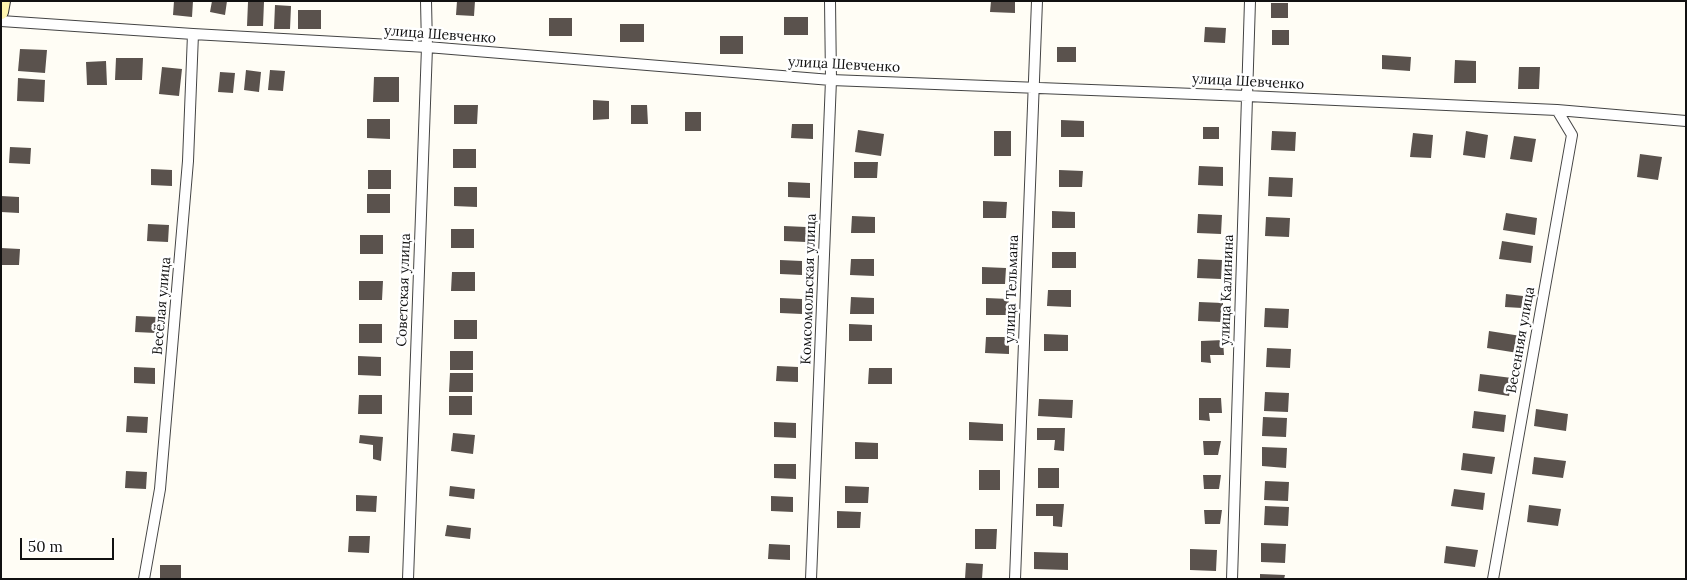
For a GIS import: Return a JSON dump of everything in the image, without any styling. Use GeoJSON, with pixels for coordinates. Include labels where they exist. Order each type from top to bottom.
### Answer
{"type":"FeatureCollection","features":[{"type":"Feature","properties":{"kind":"main road"},"geometry":{"type":"LineString","coordinates":[[1,12],[3,1]]}},
{"type":"Feature","properties":{"kind":"street","name":"Советская улица"},"geometry":{"type":"LineString","coordinates":[[408,579],[427,47],[426,1]]}},
{"type":"Feature","properties":{"kind":"street","name":"Комсомольская улица"},"geometry":{"type":"LineString","coordinates":[[811,579],[832,80],[830,1]]}},
{"type":"Feature","properties":{"kind":"street","name":"улица Тельмана"},"geometry":{"type":"LineString","coordinates":[[1015,579],[1037,1]]}},
{"type":"Feature","properties":{"kind":"street","name":"улица Калинина"},"geometry":{"type":"LineString","coordinates":[[1232,579],[1250,1]]}},
{"type":"Feature","properties":{"kind":"street","name":"улица Шевченко"},"geometry":{"type":"LineString","coordinates":[[1,21],[427,47],[832,80],[1556,110],[1686,121]]}},
{"type":"Feature","properties":{"kind":"street","name":"Весёлая улица"},"geometry":{"type":"LineString","coordinates":[[144,579],[160,490],[188,161],[193,34]]}},
{"type":"Feature","properties":{"kind":"street","name":"Весенняя улица"},"geometry":{"type":"LineString","coordinates":[[1493,579],[1572,135],[1556,110]]}},
{"type":"Feature","properties":{"kind":"building"},"geometry":{"type":"Polygon","coordinates":[[[174,1],[193,1],[192,17],[173,15],[174,1]]]}},
{"type":"Feature","properties":{"kind":"building"},"geometry":{"type":"Polygon","coordinates":[[[212,1],[227,1],[225,15],[210,12],[212,1]]]}},
{"type":"Feature","properties":{"kind":"building"},"geometry":{"type":"Polygon","coordinates":[[[457,1],[475,1],[474,16],[456,15],[457,1]]]}},
{"type":"Feature","properties":{"kind":"building"},"geometry":{"type":"Polygon","coordinates":[[[991,1],[1015,1],[1015,13],[990,12],[991,1]]]}},
{"type":"Feature","properties":{"kind":"building"},"geometry":{"type":"Polygon","coordinates":[[[248,2],[264,2],[263,26],[247,26],[248,2]]]}},
{"type":"Feature","properties":{"kind":"building"},"geometry":{"type":"Polygon","coordinates":[[[1271,3],[1288,3],[1288,18],[1271,18],[1271,3]]]}},
{"type":"Feature","properties":{"kind":"building"},"geometry":{"type":"Polygon","coordinates":[[[275,5],[291,6],[290,29],[274,29],[275,5]]]}},
{"type":"Feature","properties":{"kind":"building"},"geometry":{"type":"Polygon","coordinates":[[[298,10],[321,10],[321,29],[298,29],[298,10]]]}},
{"type":"Feature","properties":{"kind":"building"},"geometry":{"type":"Polygon","coordinates":[[[784,17],[808,17],[808,35],[784,35],[784,17]]]}},
{"type":"Feature","properties":{"kind":"building"},"geometry":{"type":"Polygon","coordinates":[[[549,18],[572,18],[572,36],[549,36],[549,18]]]}},
{"type":"Feature","properties":{"kind":"building"},"geometry":{"type":"Polygon","coordinates":[[[620,24],[644,24],[644,42],[620,42],[620,24]]]}},
{"type":"Feature","properties":{"kind":"building"},"geometry":{"type":"Polygon","coordinates":[[[1205,27],[1226,28],[1225,43],[1204,42],[1205,27]]]}},
{"type":"Feature","properties":{"kind":"building"},"geometry":{"type":"Polygon","coordinates":[[[1272,30],[1289,30],[1289,45],[1272,45],[1272,30]]]}},
{"type":"Feature","properties":{"kind":"building"},"geometry":{"type":"Polygon","coordinates":[[[720,36],[743,36],[743,54],[720,54],[720,36]]]}},
{"type":"Feature","properties":{"kind":"building"},"geometry":{"type":"Polygon","coordinates":[[[1057,47],[1076,47],[1076,62],[1057,62],[1057,47]]]}},
{"type":"Feature","properties":{"kind":"building"},"geometry":{"type":"Polygon","coordinates":[[[20,49],[47,50],[45,73],[18,71],[20,49]]]}},
{"type":"Feature","properties":{"kind":"building"},"geometry":{"type":"Polygon","coordinates":[[[1382,55],[1411,57],[1410,71],[1382,69],[1382,55]]]}},
{"type":"Feature","properties":{"kind":"building"},"geometry":{"type":"Polygon","coordinates":[[[116,58],[143,58],[142,80],[115,80],[116,58]]]}},
{"type":"Feature","properties":{"kind":"building"},"geometry":{"type":"Polygon","coordinates":[[[1455,60],[1476,61],[1476,83],[1454,83],[1455,60]]]}},
{"type":"Feature","properties":{"kind":"building"},"geometry":{"type":"Polygon","coordinates":[[[106,61],[107,85],[87,85],[86,62],[106,61]]]}},
{"type":"Feature","properties":{"kind":"building"},"geometry":{"type":"Polygon","coordinates":[[[162,67],[182,69],[179,96],[159,94],[162,67]]]}},
{"type":"Feature","properties":{"kind":"building"},"geometry":{"type":"Polygon","coordinates":[[[1519,67],[1540,67],[1539,89],[1518,89],[1519,67]]]}},
{"type":"Feature","properties":{"kind":"building"},"geometry":{"type":"Polygon","coordinates":[[[246,70],[261,72],[259,92],[244,90],[246,70]]]}},
{"type":"Feature","properties":{"kind":"building"},"geometry":{"type":"Polygon","coordinates":[[[270,70],[285,71],[283,91],[268,90],[270,70]]]}},
{"type":"Feature","properties":{"kind":"building"},"geometry":{"type":"Polygon","coordinates":[[[220,72],[235,73],[233,93],[218,92],[220,72]]]}},
{"type":"Feature","properties":{"kind":"building"},"geometry":{"type":"Polygon","coordinates":[[[374,77],[399,77],[399,102],[373,102],[374,77]]]}},
{"type":"Feature","properties":{"kind":"building"},"geometry":{"type":"Polygon","coordinates":[[[18,78],[45,80],[44,102],[17,101],[18,78]]]}},
{"type":"Feature","properties":{"kind":"building"},"geometry":{"type":"Polygon","coordinates":[[[593,100],[609,101],[609,119],[593,120],[593,100]]]}},
{"type":"Feature","properties":{"kind":"building"},"geometry":{"type":"Polygon","coordinates":[[[454,105],[478,105],[477,124],[454,124],[454,105]]]}},
{"type":"Feature","properties":{"kind":"building"},"geometry":{"type":"Polygon","coordinates":[[[631,105],[647,105],[648,124],[631,124],[631,105]]]}},
{"type":"Feature","properties":{"kind":"building"},"geometry":{"type":"Polygon","coordinates":[[[685,112],[701,112],[701,131],[685,131],[685,112]]]}},
{"type":"Feature","properties":{"kind":"building"},"geometry":{"type":"Polygon","coordinates":[[[367,119],[390,119],[390,139],[367,138],[367,119]]]}},
{"type":"Feature","properties":{"kind":"building"},"geometry":{"type":"Polygon","coordinates":[[[1061,120],[1084,121],[1084,137],[1061,137],[1061,120]]]}},
{"type":"Feature","properties":{"kind":"building"},"geometry":{"type":"Polygon","coordinates":[[[792,124],[813,124],[813,139],[791,138],[792,124]]]}},
{"type":"Feature","properties":{"kind":"building"},"geometry":{"type":"Polygon","coordinates":[[[1203,127],[1219,127],[1219,139],[1203,139],[1203,127]]]}},
{"type":"Feature","properties":{"kind":"building"},"geometry":{"type":"Polygon","coordinates":[[[858,130],[884,134],[881,156],[855,152],[858,130]]]}},
{"type":"Feature","properties":{"kind":"building"},"geometry":{"type":"Polygon","coordinates":[[[994,131],[1011,131],[1011,156],[994,156],[994,131]]]}},
{"type":"Feature","properties":{"kind":"building"},"geometry":{"type":"Polygon","coordinates":[[[1272,131],[1296,132],[1295,151],[1271,150],[1272,131]]]}},
{"type":"Feature","properties":{"kind":"building"},"geometry":{"type":"Polygon","coordinates":[[[1466,131],[1488,135],[1485,158],[1463,155],[1466,131]]]}},
{"type":"Feature","properties":{"kind":"building"},"geometry":{"type":"Polygon","coordinates":[[[1413,133],[1433,135],[1431,158],[1410,157],[1413,133]]]}},
{"type":"Feature","properties":{"kind":"building"},"geometry":{"type":"Polygon","coordinates":[[[1514,136],[1536,139],[1532,162],[1510,159],[1514,136]]]}},
{"type":"Feature","properties":{"kind":"building"},"geometry":{"type":"Polygon","coordinates":[[[10,147],[31,148],[30,164],[9,163],[10,147]]]}},
{"type":"Feature","properties":{"kind":"building"},"geometry":{"type":"Polygon","coordinates":[[[453,149],[476,149],[476,168],[453,168],[453,149]]]}},
{"type":"Feature","properties":{"kind":"building"},"geometry":{"type":"Polygon","coordinates":[[[1640,154],[1662,157],[1658,180],[1637,177],[1640,154]]]}},
{"type":"Feature","properties":{"kind":"building"},"geometry":{"type":"Polygon","coordinates":[[[854,162],[878,162],[877,178],[854,178],[854,162]]]}},
{"type":"Feature","properties":{"kind":"building"},"geometry":{"type":"Polygon","coordinates":[[[1199,166],[1223,167],[1223,186],[1198,185],[1199,166]]]}},
{"type":"Feature","properties":{"kind":"building"},"geometry":{"type":"Polygon","coordinates":[[[151,169],[172,170],[172,186],[151,185],[151,169]]]}},
{"type":"Feature","properties":{"kind":"building"},"geometry":{"type":"Polygon","coordinates":[[[368,170],[391,170],[391,189],[368,189],[368,170]]]}},
{"type":"Feature","properties":{"kind":"building"},"geometry":{"type":"Polygon","coordinates":[[[1059,170],[1083,171],[1082,187],[1059,187],[1059,170]]]}},
{"type":"Feature","properties":{"kind":"building"},"geometry":{"type":"Polygon","coordinates":[[[1269,177],[1293,178],[1292,197],[1268,196],[1269,177]]]}},
{"type":"Feature","properties":{"kind":"building"},"geometry":{"type":"Polygon","coordinates":[[[788,182],[810,183],[810,198],[788,197],[788,182]]]}},
{"type":"Feature","properties":{"kind":"building"},"geometry":{"type":"Polygon","coordinates":[[[454,187],[477,187],[477,207],[454,206],[454,187]]]}},
{"type":"Feature","properties":{"kind":"building"},"geometry":{"type":"Polygon","coordinates":[[[367,194],[390,194],[390,213],[367,213],[367,194]]]}},
{"type":"Feature","properties":{"kind":"building"},"geometry":{"type":"Polygon","coordinates":[[[1,196],[19,197],[19,213],[1,212],[1,196]]]}},
{"type":"Feature","properties":{"kind":"building"},"geometry":{"type":"Polygon","coordinates":[[[983,201],[1007,202],[1006,218],[983,218],[983,201]]]}},
{"type":"Feature","properties":{"kind":"building"},"geometry":{"type":"Polygon","coordinates":[[[1052,211],[1075,212],[1075,228],[1052,228],[1052,211]]]}},
{"type":"Feature","properties":{"kind":"building"},"geometry":{"type":"Polygon","coordinates":[[[1506,213],[1537,218],[1535,235],[1503,230],[1506,213]]]}},
{"type":"Feature","properties":{"kind":"building"},"geometry":{"type":"Polygon","coordinates":[[[1198,214],[1222,215],[1221,234],[1197,233],[1198,214]]]}},
{"type":"Feature","properties":{"kind":"building"},"geometry":{"type":"Polygon","coordinates":[[[852,216],[875,217],[875,233],[851,233],[852,216]]]}},
{"type":"Feature","properties":{"kind":"building"},"geometry":{"type":"Polygon","coordinates":[[[1266,217],[1290,218],[1289,237],[1265,236],[1266,217]]]}},
{"type":"Feature","properties":{"kind":"building"},"geometry":{"type":"Polygon","coordinates":[[[148,224],[169,225],[168,242],[147,241],[148,224]]]}},
{"type":"Feature","properties":{"kind":"building"},"geometry":{"type":"Polygon","coordinates":[[[784,226],[806,227],[806,242],[784,241],[784,226]]]}},
{"type":"Feature","properties":{"kind":"building"},"geometry":{"type":"Polygon","coordinates":[[[451,229],[474,229],[474,248],[451,248],[451,229]]]}},
{"type":"Feature","properties":{"kind":"building"},"geometry":{"type":"Polygon","coordinates":[[[360,235],[383,235],[383,254],[360,254],[360,235]]]}},
{"type":"Feature","properties":{"kind":"building"},"geometry":{"type":"Polygon","coordinates":[[[1502,241],[1533,246],[1531,263],[1499,259],[1502,241]]]}},
{"type":"Feature","properties":{"kind":"building"},"geometry":{"type":"Polygon","coordinates":[[[1,248],[20,249],[19,265],[1,265],[1,248]]]}},
{"type":"Feature","properties":{"kind":"building"},"geometry":{"type":"Polygon","coordinates":[[[1052,252],[1076,252],[1076,268],[1052,268],[1052,252]]]}},
{"type":"Feature","properties":{"kind":"building"},"geometry":{"type":"Polygon","coordinates":[[[851,259],[874,259],[874,276],[850,275],[851,259]]]}},
{"type":"Feature","properties":{"kind":"building"},"geometry":{"type":"Polygon","coordinates":[[[1198,259],[1222,260],[1221,279],[1197,278],[1198,259]]]}},
{"type":"Feature","properties":{"kind":"building"},"geometry":{"type":"Polygon","coordinates":[[[780,260],[802,261],[802,275],[780,274],[780,260]]]}},
{"type":"Feature","properties":{"kind":"building"},"geometry":{"type":"Polygon","coordinates":[[[982,267],[1006,268],[1005,284],[982,284],[982,267]]]}},
{"type":"Feature","properties":{"kind":"building"},"geometry":{"type":"Polygon","coordinates":[[[452,272],[475,272],[475,291],[451,291],[452,272]]]}},
{"type":"Feature","properties":{"kind":"building"},"geometry":{"type":"Polygon","coordinates":[[[359,281],[383,281],[382,300],[359,300],[359,281]]]}},
{"type":"Feature","properties":{"kind":"building"},"geometry":{"type":"Polygon","coordinates":[[[1048,290],[1071,290],[1071,307],[1047,306],[1048,290]]]}},
{"type":"Feature","properties":{"kind":"building"},"geometry":{"type":"Polygon","coordinates":[[[1506,294],[1523,296],[1522,308],[1505,307],[1506,294]]]}},
{"type":"Feature","properties":{"kind":"building"},"geometry":{"type":"Polygon","coordinates":[[[851,297],[874,298],[874,314],[850,314],[851,297]]]}},
{"type":"Feature","properties":{"kind":"building"},"geometry":{"type":"Polygon","coordinates":[[[780,298],[802,299],[802,314],[780,313],[780,298]]]}},
{"type":"Feature","properties":{"kind":"building"},"geometry":{"type":"Polygon","coordinates":[[[986,298],[1009,299],[1009,315],[986,315],[986,298]]]}},
{"type":"Feature","properties":{"kind":"building"},"geometry":{"type":"Polygon","coordinates":[[[1199,302],[1223,303],[1222,322],[1198,321],[1199,302]]]}},
{"type":"Feature","properties":{"kind":"building"},"geometry":{"type":"Polygon","coordinates":[[[1265,308],[1289,309],[1288,328],[1264,327],[1265,308]]]}},
{"type":"Feature","properties":{"kind":"building"},"geometry":{"type":"Polygon","coordinates":[[[136,316],[157,317],[156,333],[135,332],[136,316]]]}},
{"type":"Feature","properties":{"kind":"building"},"geometry":{"type":"Polygon","coordinates":[[[454,320],[477,320],[477,339],[454,339],[454,320]]]}},
{"type":"Feature","properties":{"kind":"building"},"geometry":{"type":"Polygon","coordinates":[[[359,324],[382,324],[382,343],[359,343],[359,324]]]}},
{"type":"Feature","properties":{"kind":"building"},"geometry":{"type":"Polygon","coordinates":[[[849,324],[872,325],[872,341],[849,341],[849,324]]]}},
{"type":"Feature","properties":{"kind":"building"},"geometry":{"type":"Polygon","coordinates":[[[1489,331],[1521,336],[1518,353],[1487,348],[1489,331]]]}},
{"type":"Feature","properties":{"kind":"building"},"geometry":{"type":"Polygon","coordinates":[[[1044,334],[1068,335],[1068,351],[1044,351],[1044,334]]]}},
{"type":"Feature","properties":{"kind":"building"},"geometry":{"type":"Polygon","coordinates":[[[986,337],[1009,337],[1009,354],[985,353],[986,337]]]}},
{"type":"Feature","properties":{"kind":"building"},"geometry":{"type":"Polygon","coordinates":[[[1223,340],[1224,355],[1210,355],[1211,363],[1201,362],[1201,341],[1223,340]]]}},
{"type":"Feature","properties":{"kind":"building"},"geometry":{"type":"Polygon","coordinates":[[[1267,348],[1291,349],[1290,368],[1266,367],[1267,348]]]}},
{"type":"Feature","properties":{"kind":"building"},"geometry":{"type":"Polygon","coordinates":[[[450,351],[473,351],[473,370],[450,370],[450,351]]]}},
{"type":"Feature","properties":{"kind":"building"},"geometry":{"type":"Polygon","coordinates":[[[358,356],[381,357],[381,376],[358,375],[358,356]]]}},
{"type":"Feature","properties":{"kind":"building"},"geometry":{"type":"Polygon","coordinates":[[[777,366],[798,367],[798,382],[776,381],[777,366]]]}},
{"type":"Feature","properties":{"kind":"building"},"geometry":{"type":"Polygon","coordinates":[[[134,367],[155,368],[155,384],[134,383],[134,367]]]}},
{"type":"Feature","properties":{"kind":"building"},"geometry":{"type":"Polygon","coordinates":[[[869,368],[892,368],[892,384],[868,384],[869,368]]]}},
{"type":"Feature","properties":{"kind":"building"},"geometry":{"type":"Polygon","coordinates":[[[450,373],[473,373],[473,392],[449,392],[450,373]]]}},
{"type":"Feature","properties":{"kind":"building"},"geometry":{"type":"Polygon","coordinates":[[[1480,374],[1512,378],[1509,396],[1478,391],[1480,374]]]}},
{"type":"Feature","properties":{"kind":"building"},"geometry":{"type":"Polygon","coordinates":[[[1265,392],[1289,393],[1288,412],[1264,411],[1265,392]]]}},
{"type":"Feature","properties":{"kind":"building"},"geometry":{"type":"Polygon","coordinates":[[[359,395],[382,395],[382,414],[358,414],[359,395]]]}},
{"type":"Feature","properties":{"kind":"building"},"geometry":{"type":"Polygon","coordinates":[[[449,396],[472,396],[472,415],[449,415],[449,396]]]}},
{"type":"Feature","properties":{"kind":"building"},"geometry":{"type":"Polygon","coordinates":[[[1199,398],[1221,398],[1222,413],[1209,413],[1210,421],[1199,420],[1199,398]]]}},
{"type":"Feature","properties":{"kind":"building"},"geometry":{"type":"Polygon","coordinates":[[[1039,399],[1073,400],[1072,418],[1038,416],[1039,399]]]}},
{"type":"Feature","properties":{"kind":"building"},"geometry":{"type":"Polygon","coordinates":[[[1536,409],[1568,414],[1566,431],[1534,426],[1536,409]]]}},
{"type":"Feature","properties":{"kind":"building"},"geometry":{"type":"Polygon","coordinates":[[[1474,411],[1506,415],[1504,432],[1472,428],[1474,411]]]}},
{"type":"Feature","properties":{"kind":"building"},"geometry":{"type":"Polygon","coordinates":[[[127,416],[148,417],[147,433],[126,432],[127,416]]]}},
{"type":"Feature","properties":{"kind":"building"},"geometry":{"type":"Polygon","coordinates":[[[1263,417],[1287,418],[1286,437],[1262,436],[1263,417]]]}},
{"type":"Feature","properties":{"kind":"building"},"geometry":{"type":"Polygon","coordinates":[[[774,422],[796,423],[796,438],[774,437],[774,422]]]}},
{"type":"Feature","properties":{"kind":"building"},"geometry":{"type":"Polygon","coordinates":[[[969,422],[1003,424],[1003,441],[969,440],[969,422]]]}},
{"type":"Feature","properties":{"kind":"building"},"geometry":{"type":"Polygon","coordinates":[[[1037,428],[1065,428],[1064,451],[1054,450],[1055,440],[1037,440],[1037,428]]]}},
{"type":"Feature","properties":{"kind":"building"},"geometry":{"type":"Polygon","coordinates":[[[453,433],[475,435],[473,454],[451,451],[453,433]]]}},
{"type":"Feature","properties":{"kind":"building"},"geometry":{"type":"Polygon","coordinates":[[[360,435],[383,437],[381,461],[373,459],[373,445],[359,443],[360,435]]]}},
{"type":"Feature","properties":{"kind":"building"},"geometry":{"type":"Polygon","coordinates":[[[1203,441],[1221,441],[1218,455],[1204,455],[1203,441]]]}},
{"type":"Feature","properties":{"kind":"building"},"geometry":{"type":"Polygon","coordinates":[[[855,442],[878,443],[878,459],[855,459],[855,442]]]}},
{"type":"Feature","properties":{"kind":"building"},"geometry":{"type":"Polygon","coordinates":[[[1262,447],[1287,448],[1286,468],[1262,466],[1262,447]]]}},
{"type":"Feature","properties":{"kind":"building"},"geometry":{"type":"Polygon","coordinates":[[[1463,453],[1495,457],[1492,474],[1461,470],[1463,453]]]}},
{"type":"Feature","properties":{"kind":"building"},"geometry":{"type":"Polygon","coordinates":[[[1534,457],[1566,461],[1563,478],[1532,474],[1534,457]]]}},
{"type":"Feature","properties":{"kind":"building"},"geometry":{"type":"Polygon","coordinates":[[[774,464],[796,464],[796,479],[774,478],[774,464]]]}},
{"type":"Feature","properties":{"kind":"building"},"geometry":{"type":"Polygon","coordinates":[[[1038,468],[1059,468],[1059,488],[1038,488],[1038,468]]]}},
{"type":"Feature","properties":{"kind":"building"},"geometry":{"type":"Polygon","coordinates":[[[979,470],[1000,470],[1000,490],[979,490],[979,470]]]}},
{"type":"Feature","properties":{"kind":"building"},"geometry":{"type":"Polygon","coordinates":[[[126,471],[147,472],[146,489],[125,488],[126,471]]]}},
{"type":"Feature","properties":{"kind":"building"},"geometry":{"type":"Polygon","coordinates":[[[1203,475],[1221,475],[1219,489],[1204,489],[1203,475]]]}},
{"type":"Feature","properties":{"kind":"building"},"geometry":{"type":"Polygon","coordinates":[[[1265,481],[1289,482],[1288,501],[1264,500],[1265,481]]]}},
{"type":"Feature","properties":{"kind":"building"},"geometry":{"type":"Polygon","coordinates":[[[450,486],[475,489],[474,499],[449,496],[450,486]]]}},
{"type":"Feature","properties":{"kind":"building"},"geometry":{"type":"Polygon","coordinates":[[[845,486],[869,487],[868,503],[845,503],[845,486]]]}},
{"type":"Feature","properties":{"kind":"building"},"geometry":{"type":"Polygon","coordinates":[[[1454,489],[1485,493],[1483,510],[1451,506],[1454,489]]]}},
{"type":"Feature","properties":{"kind":"building"},"geometry":{"type":"Polygon","coordinates":[[[356,495],[377,496],[376,512],[356,511],[356,495]]]}},
{"type":"Feature","properties":{"kind":"building"},"geometry":{"type":"Polygon","coordinates":[[[771,496],[793,497],[793,512],[771,511],[771,496]]]}},
{"type":"Feature","properties":{"kind":"building"},"geometry":{"type":"Polygon","coordinates":[[[1036,504],[1064,504],[1062,527],[1053,526],[1053,516],[1036,516],[1036,504]]]}},
{"type":"Feature","properties":{"kind":"building"},"geometry":{"type":"Polygon","coordinates":[[[1529,505],[1561,509],[1558,526],[1527,522],[1529,505]]]}},
{"type":"Feature","properties":{"kind":"building"},"geometry":{"type":"Polygon","coordinates":[[[1265,506],[1289,507],[1288,526],[1264,525],[1265,506]]]}},
{"type":"Feature","properties":{"kind":"building"},"geometry":{"type":"Polygon","coordinates":[[[1204,510],[1222,510],[1220,524],[1205,524],[1204,510]]]}},
{"type":"Feature","properties":{"kind":"building"},"geometry":{"type":"Polygon","coordinates":[[[837,511],[861,512],[860,528],[837,528],[837,511]]]}},
{"type":"Feature","properties":{"kind":"building"},"geometry":{"type":"Polygon","coordinates":[[[447,525],[471,528],[470,539],[445,536],[447,525]]]}},
{"type":"Feature","properties":{"kind":"building"},"geometry":{"type":"Polygon","coordinates":[[[975,529],[997,529],[996,549],[975,549],[975,529]]]}},
{"type":"Feature","properties":{"kind":"building"},"geometry":{"type":"Polygon","coordinates":[[[349,536],[370,536],[369,553],[348,552],[349,536]]]}},
{"type":"Feature","properties":{"kind":"building"},"geometry":{"type":"Polygon","coordinates":[[[1261,543],[1286,544],[1285,563],[1261,562],[1261,543]]]}},
{"type":"Feature","properties":{"kind":"building"},"geometry":{"type":"Polygon","coordinates":[[[769,544],[790,545],[790,560],[768,559],[769,544]]]}},
{"type":"Feature","properties":{"kind":"building"},"geometry":{"type":"Polygon","coordinates":[[[1446,546],[1478,550],[1475,567],[1444,563],[1446,546]]]}},
{"type":"Feature","properties":{"kind":"building"},"geometry":{"type":"Polygon","coordinates":[[[1190,549],[1217,550],[1216,571],[1190,570],[1190,549]]]}},
{"type":"Feature","properties":{"kind":"building"},"geometry":{"type":"Polygon","coordinates":[[[1034,552],[1068,553],[1068,570],[1034,569],[1034,552]]]}},
{"type":"Feature","properties":{"kind":"building"},"geometry":{"type":"Polygon","coordinates":[[[966,563],[983,564],[982,579],[965,579],[966,563]]]}},
{"type":"Feature","properties":{"kind":"building"},"geometry":{"type":"Polygon","coordinates":[[[160,565],[181,565],[181,579],[160,579],[160,565]]]}},
{"type":"Feature","properties":{"kind":"building"},"geometry":{"type":"Polygon","coordinates":[[[1260,574],[1285,575],[1284,579],[1260,579],[1260,574]]]}}]}
